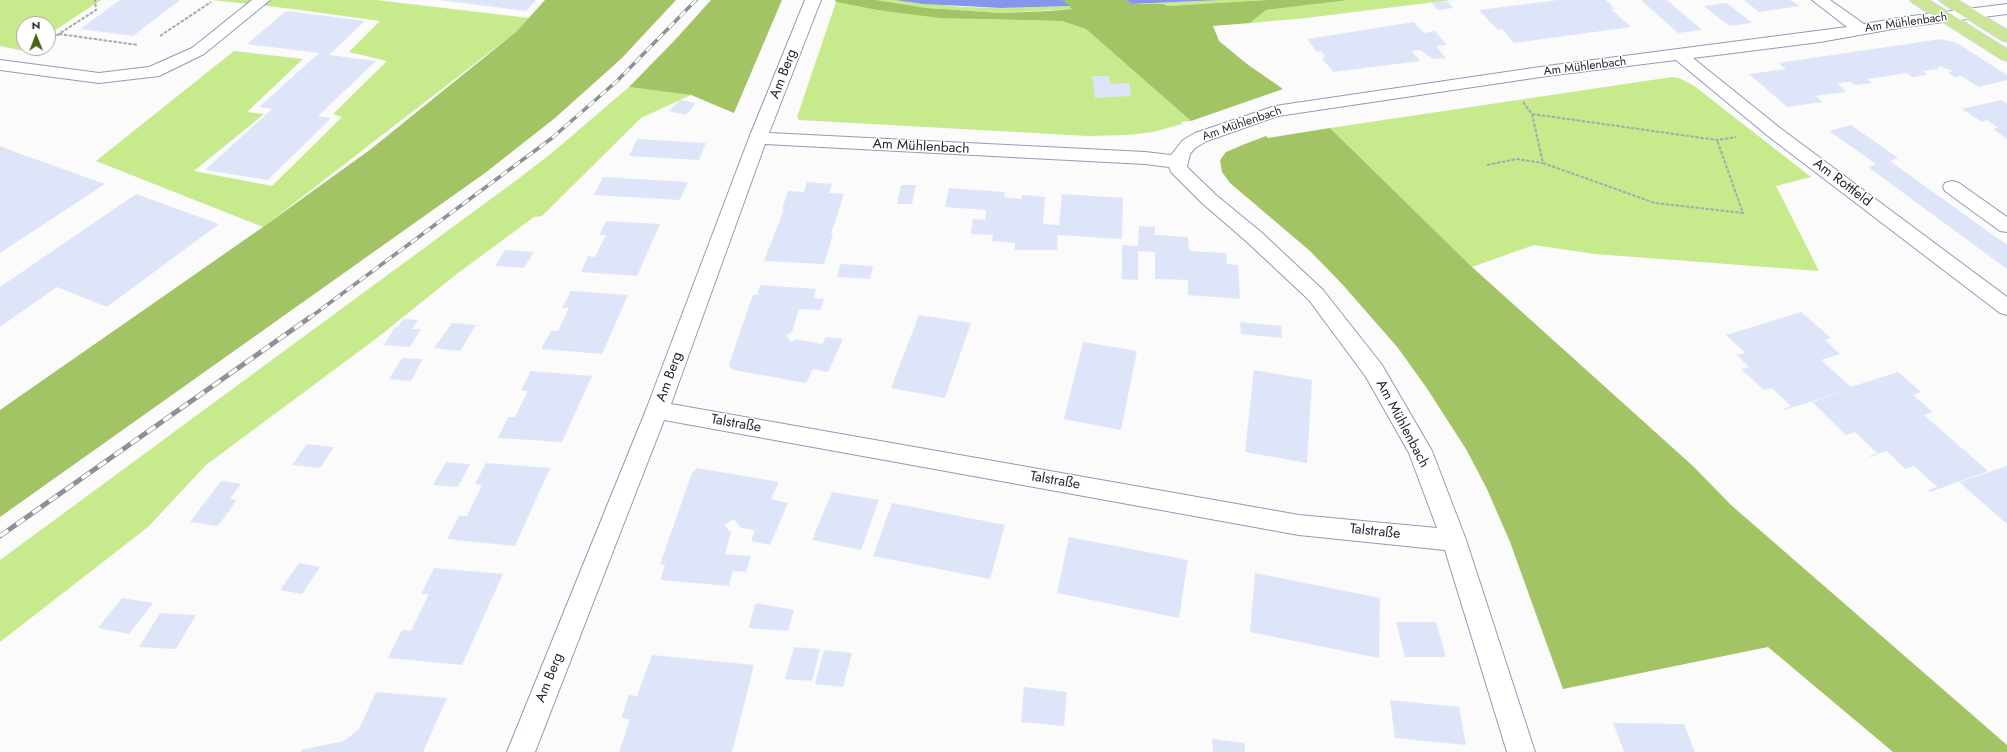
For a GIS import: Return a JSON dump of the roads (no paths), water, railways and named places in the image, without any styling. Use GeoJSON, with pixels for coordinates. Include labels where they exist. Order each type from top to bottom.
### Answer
{"type":"FeatureCollection","features":[{"type":"Feature","properties":{"kind":"main road"},"geometry":{"type":"LineString","coordinates":[[1918,0],[2007,56]]}},
{"type":"Feature","properties":{"kind":"main road"},"geometry":{"type":"LineString","coordinates":[[1947,0],[2007,37]]}},
{"type":"Feature","properties":{"kind":"street"},"geometry":{"type":"LineString","coordinates":[[0,65],[99,78],[153,72],[198,51],[262,0]]}},
{"type":"Feature","properties":{"kind":"street","name":"Am Berg"},"geometry":{"type":"LineString","coordinates":[[521,752],[657,410],[758,138],[813,0]]}},
{"type":"Feature","properties":{"kind":"street"},"geometry":{"type":"LineString","coordinates":[[1829,2],[1860,29]]}},
{"type":"Feature","properties":{"kind":"street","name":"Am Mühlenbach"},"geometry":{"type":"LineString","coordinates":[[1520,752],[1454,540],[1420,451],[1374,371],[1316,295],[1254,237],[1209,199],[1178,168],[1181,153],[1189,144],[1201,137],[1275,111],[1501,78],[1820,37],[1860,29],[2007,9]]}},
{"type":"Feature","properties":{"kind":"street","name":"Am Rottfeld"},"geometry":{"type":"LineString","coordinates":[[1680,55],[1707,79],[1774,132],[2007,308]]}},
{"type":"Feature","properties":{"kind":"street","name":"Am Mühlenbach"},"geometry":{"type":"LineString","coordinates":[[758,138],[1145,158],[1179,162]]}},
{"type":"Feature","properties":{"kind":"street"},"geometry":{"type":"LineString","coordinates":[[1952,187],[2007,226]]}},
{"type":"Feature","properties":{"kind":"street","name":"Talstraße"},"geometry":{"type":"LineString","coordinates":[[657,410],[1299,525],[1454,540]]}},
{"type":"Feature","properties":{"kind":"water"},"geometry":{"type":"Polygon","coordinates":[[[895,0],[1063,0],[1070,6],[1001,8],[924,4],[895,0]]]}},
{"type":"Feature","properties":{"kind":"water"},"geometry":{"type":"Polygon","coordinates":[[[1126,0],[1222,0],[1131,4],[1126,0]]]}},
{"type":"Feature","properties":{"kind":"railway"},"geometry":{"type":"LineString","coordinates":[[308,319],[552,138],[617,81],[696,0]]}},
{"type":"Feature","properties":{"kind":"railway"},"geometry":{"type":"LineString","coordinates":[[0,536],[309,318]]}}]}
